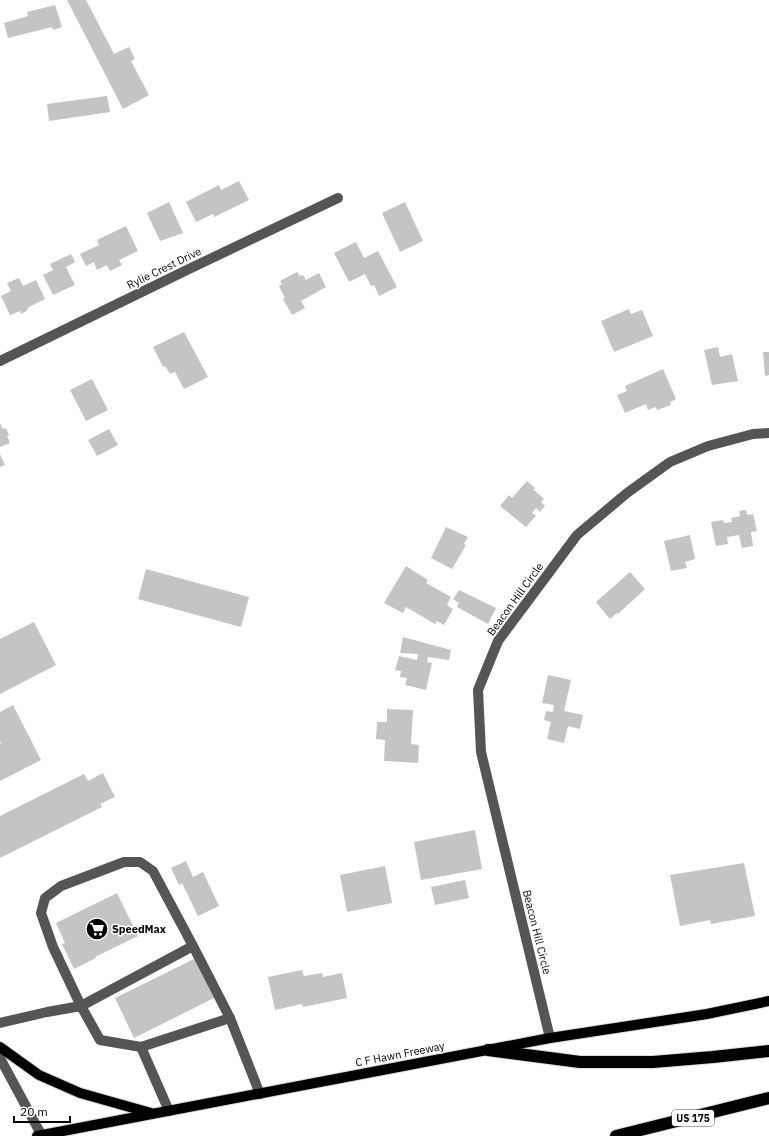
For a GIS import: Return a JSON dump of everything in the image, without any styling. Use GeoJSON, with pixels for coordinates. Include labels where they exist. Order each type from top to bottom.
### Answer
{"type":"FeatureCollection","features":[{"type":"Feature","properties":{"kind":"highway"},"geometry":{"type":"LineString","coordinates":[[488,1050],[580,1062],[653,1062],[713,1058],[769,1051]]}},
{"type":"Feature","properties":{"kind":"highway","name":"US 175"},"geometry":{"type":"LineString","coordinates":[[616,1136],[769,1098]]}},
{"type":"Feature","properties":{"kind":"main road","name":"C F Hawn Freeway"},"geometry":{"type":"LineString","coordinates":[[40,1136],[550,1038],[708,1014],[769,1001]]}},
{"type":"Feature","properties":{"kind":"main road"},"geometry":{"type":"LineString","coordinates":[[0,1047],[39,1075],[80,1092],[153,1114]]}},
{"type":"Feature","properties":{"kind":"street","name":"Rylie Crest Drive"},"geometry":{"type":"LineString","coordinates":[[0,361],[338,198]]}},
{"type":"Feature","properties":{"kind":"street","name":"Beacon Hill Circle"},"geometry":{"type":"LineString","coordinates":[[550,1038],[481,752],[478,690],[498,641],[577,535],[627,493],[670,462],[708,446],[753,434],[769,434]]}},
{"type":"Feature","properties":{"kind":"street"},"geometry":{"type":"LineString","coordinates":[[230,1018],[141,1047],[100,1040],[81,1006],[54,947],[41,913],[45,898],[61,886],[124,862],[140,862],[153,871],[230,1018],[260,1094]]}},
{"type":"Feature","properties":{"kind":"street"},"geometry":{"type":"LineString","coordinates":[[0,1023],[81,1006],[193,946]]}},
{"type":"Feature","properties":{"kind":"street"},"geometry":{"type":"LineString","coordinates":[[141,1047],[169,1111]]}},
{"type":"Feature","properties":{"kind":"street"},"geometry":{"type":"LineString","coordinates":[[0,1058],[40,1136]]}},
{"type":"Feature","properties":{"kind":"building"},"geometry":{"type":"Polygon","coordinates":[[[67,0],[86,0],[114,54],[129,47],[135,59],[131,61],[149,95],[123,109],[67,0]]]}},
{"type":"Feature","properties":{"kind":"building"},"geometry":{"type":"Polygon","coordinates":[[[55,5],[62,27],[53,30],[52,27],[8,38],[4,23],[28,16],[27,12],[55,5]]]}},
{"type":"Feature","properties":{"kind":"building"},"geometry":{"type":"Polygon","coordinates":[[[107,96],[110,112],[49,121],[47,104],[107,96]]]}},
{"type":"Feature","properties":{"kind":"building"},"geometry":{"type":"Polygon","coordinates":[[[239,181],[249,200],[214,217],[213,214],[196,222],[186,202],[219,185],[221,190],[239,181]]]}},
{"type":"Feature","properties":{"kind":"building"},"geometry":{"type":"Polygon","coordinates":[[[169,202],[183,233],[160,241],[147,213],[169,202]]]}},
{"type":"Feature","properties":{"kind":"building"},"geometry":{"type":"Polygon","coordinates":[[[405,202],[423,241],[400,252],[382,213],[405,202]]]}},
{"type":"Feature","properties":{"kind":"building"},"geometry":{"type":"Polygon","coordinates":[[[126,226],[138,251],[119,260],[122,265],[110,271],[107,265],[97,270],[94,262],[86,266],[80,254],[99,245],[97,240],[126,226]]]}},
{"type":"Feature","properties":{"kind":"building"},"geometry":{"type":"Polygon","coordinates":[[[356,242],[364,258],[378,251],[397,287],[379,296],[374,285],[371,286],[365,274],[349,282],[334,253],[356,242]]]}},
{"type":"Feature","properties":{"kind":"building"},"geometry":{"type":"Polygon","coordinates":[[[71,254],[75,262],[66,267],[75,285],[53,295],[43,275],[53,270],[50,264],[71,254]]]}},
{"type":"Feature","properties":{"kind":"building"},"geometry":{"type":"Polygon","coordinates":[[[297,272],[300,276],[303,275],[306,280],[319,273],[326,287],[301,301],[305,308],[292,315],[283,299],[285,298],[279,286],[282,284],[280,281],[297,272]]]}},
{"type":"Feature","properties":{"kind":"building"},"geometry":{"type":"Polygon","coordinates":[[[19,278],[23,286],[36,280],[45,299],[27,308],[28,310],[21,314],[20,311],[10,315],[1,296],[11,291],[7,283],[19,278]]]}},
{"type":"Feature","properties":{"kind":"building"},"geometry":{"type":"Polygon","coordinates":[[[629,309],[631,314],[642,310],[653,336],[614,352],[601,321],[629,309]]]}},
{"type":"Feature","properties":{"kind":"building"},"geometry":{"type":"Polygon","coordinates":[[[184,332],[208,377],[184,389],[175,372],[170,374],[165,366],[163,367],[153,347],[184,332]]]}},
{"type":"Feature","properties":{"kind":"building"},"geometry":{"type":"Polygon","coordinates":[[[718,347],[720,357],[732,354],[738,381],[712,385],[704,350],[718,347]]]}},
{"type":"Feature","properties":{"kind":"building"},"geometry":{"type":"Polygon","coordinates":[[[763,352],[769,352],[769,375],[765,376],[763,352]]]}},
{"type":"Feature","properties":{"kind":"building"},"geometry":{"type":"Polygon","coordinates":[[[663,369],[676,399],[670,402],[671,405],[657,410],[656,407],[648,410],[646,404],[625,413],[617,395],[627,391],[625,386],[663,369]]]}},
{"type":"Feature","properties":{"kind":"building"},"geometry":{"type":"Polygon","coordinates":[[[92,379],[108,410],[86,421],[70,390],[92,379]]]}},
{"type":"Feature","properties":{"kind":"building"},"geometry":{"type":"Polygon","coordinates":[[[0,423],[3,429],[6,428],[10,443],[0,447],[0,423]]]}},
{"type":"Feature","properties":{"kind":"building"},"geometry":{"type":"Polygon","coordinates":[[[109,429],[118,445],[97,456],[88,440],[109,429]]]}},
{"type":"Feature","properties":{"kind":"building"},"geometry":{"type":"Polygon","coordinates":[[[0,454],[5,465],[0,467],[0,454]]]}},
{"type":"Feature","properties":{"kind":"building"},"geometry":{"type":"Polygon","coordinates":[[[527,481],[544,499],[541,502],[545,506],[540,512],[536,508],[532,513],[536,516],[526,527],[500,506],[509,495],[512,498],[527,481]]]}},
{"type":"Feature","properties":{"kind":"building"},"geometry":{"type":"Polygon","coordinates":[[[746,510],[747,515],[753,514],[757,531],[751,532],[753,546],[742,548],[739,535],[727,537],[728,544],[716,546],[711,522],[723,520],[724,523],[732,522],[731,518],[740,516],[739,511],[746,510]]]}},
{"type":"Feature","properties":{"kind":"building"},"geometry":{"type":"Polygon","coordinates":[[[446,527],[468,537],[464,544],[466,545],[452,569],[431,558],[446,527]]]}},
{"type":"Feature","properties":{"kind":"building"},"geometry":{"type":"Polygon","coordinates":[[[690,535],[695,559],[685,562],[687,568],[671,571],[664,541],[690,535]]]}},
{"type":"Feature","properties":{"kind":"building"},"geometry":{"type":"Polygon","coordinates":[[[406,566],[428,580],[426,583],[451,597],[447,605],[453,609],[444,625],[437,621],[435,624],[406,607],[403,613],[384,603],[406,566]]]}},
{"type":"Feature","properties":{"kind":"building"},"geometry":{"type":"Polygon","coordinates":[[[146,569],[249,597],[241,627],[138,599],[146,569]]]}},
{"type":"Feature","properties":{"kind":"building"},"geometry":{"type":"Polygon","coordinates":[[[630,572],[645,589],[618,614],[617,613],[610,619],[596,602],[630,572]]]}},
{"type":"Feature","properties":{"kind":"building"},"geometry":{"type":"Polygon","coordinates":[[[459,590],[496,608],[488,624],[457,607],[459,603],[453,599],[459,590]]]}},
{"type":"Feature","properties":{"kind":"building"},"geometry":{"type":"Polygon","coordinates":[[[34,622],[56,665],[0,694],[0,639],[34,622]]]}},
{"type":"Feature","properties":{"kind":"building"},"geometry":{"type":"Polygon","coordinates":[[[403,637],[451,650],[449,660],[428,657],[427,662],[432,663],[426,690],[405,685],[407,678],[400,677],[401,671],[395,670],[399,656],[417,660],[418,654],[400,653],[403,637]]]}},
{"type":"Feature","properties":{"kind":"building"},"geometry":{"type":"Polygon","coordinates":[[[548,675],[571,680],[564,711],[583,715],[580,729],[568,726],[564,743],[547,739],[551,722],[544,720],[546,711],[553,712],[554,705],[542,703],[548,675]]]}},
{"type":"Feature","properties":{"kind":"building"},"geometry":{"type":"Polygon","coordinates":[[[13,705],[41,760],[0,781],[0,712],[13,705]]]}},
{"type":"Feature","properties":{"kind":"building"},"geometry":{"type":"Polygon","coordinates":[[[387,709],[413,710],[411,744],[419,745],[418,763],[384,761],[385,740],[376,739],[377,722],[387,722],[387,709]]]}},
{"type":"Feature","properties":{"kind":"building"},"geometry":{"type":"Polygon","coordinates":[[[103,773],[115,797],[100,804],[102,807],[0,858],[0,816],[84,774],[88,781],[103,773]]]}},
{"type":"Feature","properties":{"kind":"building"},"geometry":{"type":"Polygon","coordinates":[[[475,830],[482,869],[421,880],[414,842],[475,830]]]}},
{"type":"Feature","properties":{"kind":"building"},"geometry":{"type":"Polygon","coordinates":[[[186,861],[193,877],[203,872],[219,906],[198,916],[182,883],[179,885],[171,868],[186,861]]]}},
{"type":"Feature","properties":{"kind":"building"},"geometry":{"type":"Polygon","coordinates":[[[744,863],[755,916],[711,924],[710,920],[680,926],[670,875],[744,863]]]}},
{"type":"Feature","properties":{"kind":"building"},"geometry":{"type":"Polygon","coordinates":[[[385,866],[392,903],[347,912],[340,875],[385,866]]]}},
{"type":"Feature","properties":{"kind":"building"},"geometry":{"type":"Polygon","coordinates":[[[465,880],[469,898],[435,905],[431,887],[465,880]]]}},
{"type":"Feature","properties":{"kind":"building","name":"SpeedMax"},"geometry":{"type":"Polygon","coordinates":[[[117,893],[138,936],[74,969],[62,944],[65,943],[56,923],[117,893]]]}},
{"type":"Feature","properties":{"kind":"building"},"geometry":{"type":"Polygon","coordinates":[[[194,959],[214,998],[134,1038],[115,998],[194,959]]]}},
{"type":"Feature","properties":{"kind":"building"},"geometry":{"type":"Polygon","coordinates":[[[302,970],[304,976],[322,973],[323,977],[342,973],[347,998],[303,1007],[302,1004],[275,1010],[268,977],[302,970]]]}},
{"type":"Feature","properties":{"kind":"place","name":"SpeedMax"},"geometry":{"type":"Point","coordinates":[97,929]}}]}
